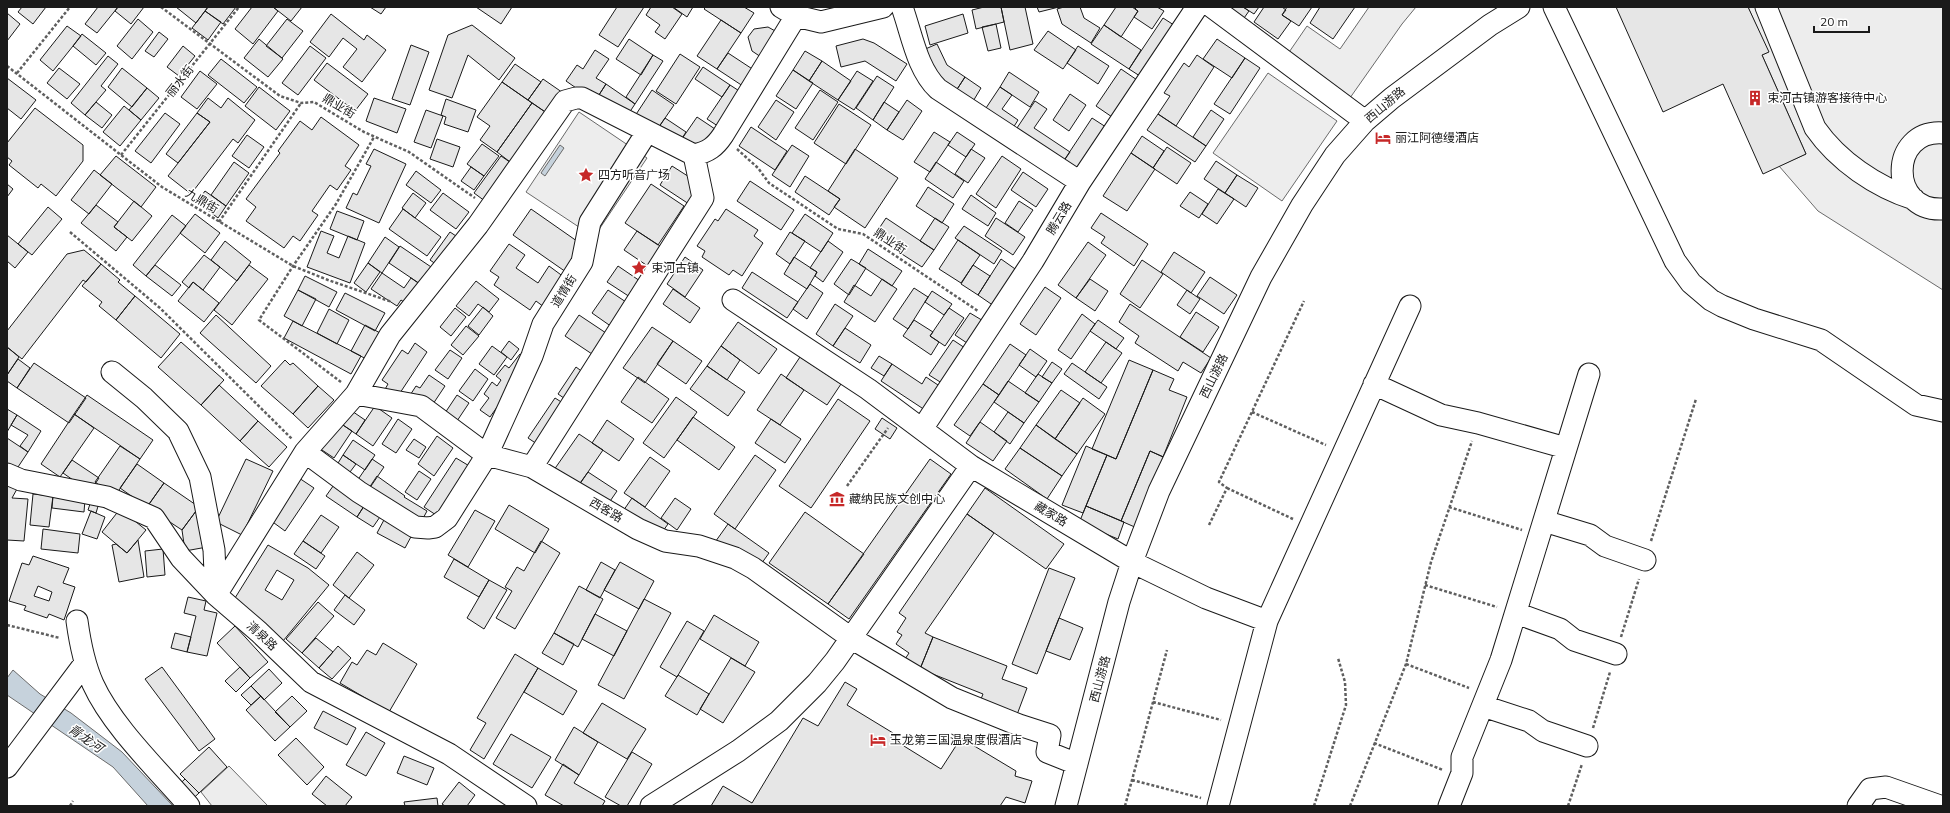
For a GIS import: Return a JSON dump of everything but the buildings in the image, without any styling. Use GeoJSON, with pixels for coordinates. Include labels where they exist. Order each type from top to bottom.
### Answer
{"type":"FeatureCollection","features":[{"type":"Feature","properties":{"kind":"street"},"geometry":{"type":"LineString","coordinates":[[216,595],[305,452],[356,394],[390,335],[490,208],[565,101],[582,98],[694,155],[705,153],[711,149],[723,135],[789,11],[821,22],[883,7]]}},
{"type":"Feature","properties":{"kind":"street"},"geometry":{"type":"LineString","coordinates":[[902,7],[924,73],[932,83],[1080,182]]}},
{"type":"Feature","properties":{"kind":"street","name":"腾云路"},"geometry":{"type":"LineString","coordinates":[[922,429],[1033,261],[1080,182],[1198,7]]}},
{"type":"Feature","properties":{"kind":"street"},"geometry":{"type":"LineString","coordinates":[[1212,7],[1365,121]]}},
{"type":"Feature","properties":{"kind":"street"},"geometry":{"type":"LineString","coordinates":[[1490,25],[1503,7]]}},
{"type":"Feature","properties":{"kind":"street"},"geometry":{"type":"LineString","coordinates":[[1490,25],[1519,7]]}},
{"type":"Feature","properties":{"kind":"street"},"geometry":{"type":"LineString","coordinates":[[1554,7],[1675,261],[1691,283],[1711,300],[1722,306],[1754,319],[1821,340],[1916,405],[1943,411]]}},
{"type":"Feature","properties":{"kind":"street"},"geometry":{"type":"LineString","coordinates":[[1766,7],[1815,128],[1833,151],[1891,192],[1914,199],[1931,208],[1943,209]]}},
{"type":"Feature","properties":{"kind":"street","name":"西山游路"},"geometry":{"type":"LineString","coordinates":[[1066,806],[1132,562],[1159,491],[1261,277],[1317,179],[1335,155],[1365,121],[1392,98],[1490,25]]}},
{"type":"Feature","properties":{"kind":"street","name":"道情街"},"geometry":{"type":"LineString","coordinates":[[305,452],[358,492],[415,527],[428,528],[441,523],[447,518],[487,455],[532,356],[543,324],[582,262],[590,222],[647,132]]}},
{"type":"Feature","properties":{"kind":"street"},"geometry":{"type":"LineString","coordinates":[[1914,199],[1904,184],[1901,175],[1904,157],[1915,142],[1923,136],[1942,132]]}},
{"type":"Feature","properties":{"kind":"street"},"geometry":{"type":"LineString","coordinates":[[532,467],[703,198],[694,155]]}},
{"type":"Feature","properties":{"kind":"street","name":"藏家路"},"geometry":{"type":"LineString","coordinates":[[733,300],[868,389],[971,466],[1132,562],[1206,598],[1266,621]]}},
{"type":"Feature","properties":{"kind":"street"},"geometry":{"type":"LineString","coordinates":[[1219,805],[1266,621],[1410,306]]}},
{"type":"Feature","properties":{"kind":"street"},"geometry":{"type":"LineString","coordinates":[[112,372],[144,398],[178,431],[200,477],[214,550],[216,595]]}},
{"type":"Feature","properties":{"kind":"street"},"geometry":{"type":"LineString","coordinates":[[1449,806],[1460,776],[1462,757],[1501,660],[1589,374]]}},
{"type":"Feature","properties":{"kind":"street"},"geometry":{"type":"LineString","coordinates":[[1374,384],[1441,414],[1478,422],[1566,448]]}},
{"type":"Feature","properties":{"kind":"street","name":"西客路"},"geometry":{"type":"LineString","coordinates":[[356,394],[421,406],[487,455],[532,467],[638,529],[665,541],[699,546],[735,558],[753,568],[851,638],[952,698],[1019,725],[1050,735],[1047,752],[1077,764]]}},
{"type":"Feature","properties":{"kind":"street"},"geometry":{"type":"LineString","coordinates":[[651,806],[738,751],[779,721],[817,683],[835,661],[971,466]]}},
{"type":"Feature","properties":{"kind":"street","name":"清泉路"},"geometry":{"type":"LineString","coordinates":[[7,474],[21,480],[107,497],[154,518],[181,558],[216,595],[259,632],[311,682],[449,754],[526,806]]}},
{"type":"Feature","properties":{"kind":"street"},"geometry":{"type":"LineString","coordinates":[[1542,528],[1590,536],[1605,546],[1645,560]]}},
{"type":"Feature","properties":{"kind":"street"},"geometry":{"type":"LineString","coordinates":[[1516,613],[1560,629],[1574,640],[1616,654]]}},
{"type":"Feature","properties":{"kind":"street"},"geometry":{"type":"LineString","coordinates":[[77,621],[85,663],[92,683],[108,711],[189,806]]}},
{"type":"Feature","properties":{"kind":"street"},"geometry":{"type":"LineString","coordinates":[[7,768],[85,663]]}},
{"type":"Feature","properties":{"kind":"street"},"geometry":{"type":"LineString","coordinates":[[1485,700],[1529,721],[1543,731],[1587,746]]}},
{"type":"Feature","properties":{"kind":"street"},"geometry":{"type":"LineString","coordinates":[[1858,806],[1870,789],[1886,787],[1940,806]]}},
{"type":"Feature","properties":{"kind":"path"},"geometry":{"type":"LineString","coordinates":[[17,73],[70,7]]}},
{"type":"Feature","properties":{"kind":"path","name":"鼎业街"},"geometry":{"type":"LineString","coordinates":[[161,7],[280,96],[301,103],[314,102],[374,137],[409,152],[490,208]]}},
{"type":"Feature","properties":{"kind":"path","name":"丽水街"},"geometry":{"type":"LineString","coordinates":[[121,155],[239,7]]}},
{"type":"Feature","properties":{"kind":"path","name":"九鼎街"},"geometry":{"type":"LineString","coordinates":[[7,66],[162,187],[219,222],[293,266],[328,280],[412,308]]}},
{"type":"Feature","properties":{"kind":"path"},"geometry":{"type":"LineString","coordinates":[[219,222],[301,103]]}},
{"type":"Feature","properties":{"kind":"path","name":"鼎业街"},"geometry":{"type":"LineString","coordinates":[[723,135],[758,168],[769,183],[838,229],[863,234],[993,321]]}},
{"type":"Feature","properties":{"kind":"path"},"geometry":{"type":"LineString","coordinates":[[356,394],[259,320],[293,266],[336,204],[374,137]]}},
{"type":"Feature","properties":{"kind":"path"},"geometry":{"type":"LineString","coordinates":[[70,232],[160,308],[305,452]]}},
{"type":"Feature","properties":{"kind":"path"},"geometry":{"type":"LineString","coordinates":[[1304,301],[1219,482],[1227,488],[1309,527]]}},
{"type":"Feature","properties":{"kind":"path"},"geometry":{"type":"LineString","coordinates":[[1568,806],[1696,399]]}},
{"type":"Feature","properties":{"kind":"path"},"geometry":{"type":"LineString","coordinates":[[848,486],[899,412]]}},
{"type":"Feature","properties":{"kind":"path"},"geometry":{"type":"LineString","coordinates":[[1252,412],[1343,453]]}},
{"type":"Feature","properties":{"kind":"path"},"geometry":{"type":"LineString","coordinates":[[1350,806],[1406,664],[1425,585],[1478,422]]}},
{"type":"Feature","properties":{"kind":"path"},"geometry":{"type":"LineString","coordinates":[[1209,525],[1227,488]]}},
{"type":"Feature","properties":{"kind":"path"},"geometry":{"type":"LineString","coordinates":[[1450,507],[1542,528]]}},
{"type":"Feature","properties":{"kind":"path"},"geometry":{"type":"LineString","coordinates":[[1425,585],[1516,613]]}},
{"type":"Feature","properties":{"kind":"path"},"geometry":{"type":"LineString","coordinates":[[7,625],[80,643]]}},
{"type":"Feature","properties":{"kind":"path"},"geometry":{"type":"LineString","coordinates":[[1125,806],[1167,650]]}},
{"type":"Feature","properties":{"kind":"path"},"geometry":{"type":"LineString","coordinates":[[1314,806],[1346,705],[1345,682],[1338,658]]}},
{"type":"Feature","properties":{"kind":"path"},"geometry":{"type":"LineString","coordinates":[[1406,664],[1485,700]]}},
{"type":"Feature","properties":{"kind":"path"},"geometry":{"type":"LineString","coordinates":[[1153,702],[1239,724]]}},
{"type":"Feature","properties":{"kind":"path"},"geometry":{"type":"LineString","coordinates":[[1374,743],[1460,776]]}},
{"type":"Feature","properties":{"kind":"path"},"geometry":{"type":"LineString","coordinates":[[1132,780],[1219,805]]}},
{"type":"Feature","properties":{"kind":"path"},"geometry":{"type":"LineString","coordinates":[[70,806],[73,801]]}},
{"type":"Feature","properties":{"kind":"shaded area"},"geometry":{"type":"Polygon","coordinates":[[[1369,7],[1416,7],[1402,24],[1345,105],[1283,61],[1307,26],[1340,49],[1369,7]]]}},
{"type":"Feature","properties":{"kind":"shaded area"},"geometry":{"type":"Polygon","coordinates":[[[1748,7],[1943,7],[1943,290],[1818,211],[1779,166],[1806,154],[1762,55],[1768,52],[1748,7]]]}},
{"type":"Feature","properties":{"kind":"shaded area"},"geometry":{"type":"Polygon","coordinates":[[[1268,73],[1337,121],[1282,201],[1213,153],[1268,73]]]}},
{"type":"Feature","properties":{"kind":"shaded area","name":"四方听音广场"},"geometry":{"type":"Polygon","coordinates":[[[579,112],[647,158],[594,237],[526,192],[579,112]]]}},
{"type":"Feature","properties":{"kind":"shaded area"},"geometry":{"type":"Polygon","coordinates":[[[229,766],[268,806],[212,806],[201,792],[229,766]]]}},
{"type":"Feature","properties":{"kind":"water"},"geometry":{"type":"Polygon","coordinates":[[[560,145],[564,148],[545,176],[541,173],[560,145]]]}},
{"type":"Feature","properties":{"kind":"water","name":"青龙河"},"geometry":{"type":"Polygon","coordinates":[[[13,670],[40,694],[71,713],[122,752],[173,806],[148,806],[113,767],[7,695],[7,678],[13,670]]]}},
{"type":"Feature","properties":{"kind":"place","name":"束河古镇游客接待中心"},"geometry":{"type":"Point","coordinates":[1755,98]}},
{"type":"Feature","properties":{"kind":"place","name":"丽江阿德缦酒店"},"geometry":{"type":"Point","coordinates":[1383,138]}},
{"type":"Feature","properties":{"kind":"place","name":"四方听音广场"},"geometry":{"type":"Point","coordinates":[586,175]}},
{"type":"Feature","properties":{"kind":"place","name":"束河古镇"},"geometry":{"type":"Point","coordinates":[639,268]}},
{"type":"Feature","properties":{"kind":"place","name":"藏纳民族文创中心"},"geometry":{"type":"Point","coordinates":[837,499]}},
{"type":"Feature","properties":{"kind":"place","name":"玉龙第三国温泉度假酒店"},"geometry":{"type":"Point","coordinates":[878,740]}}]}
